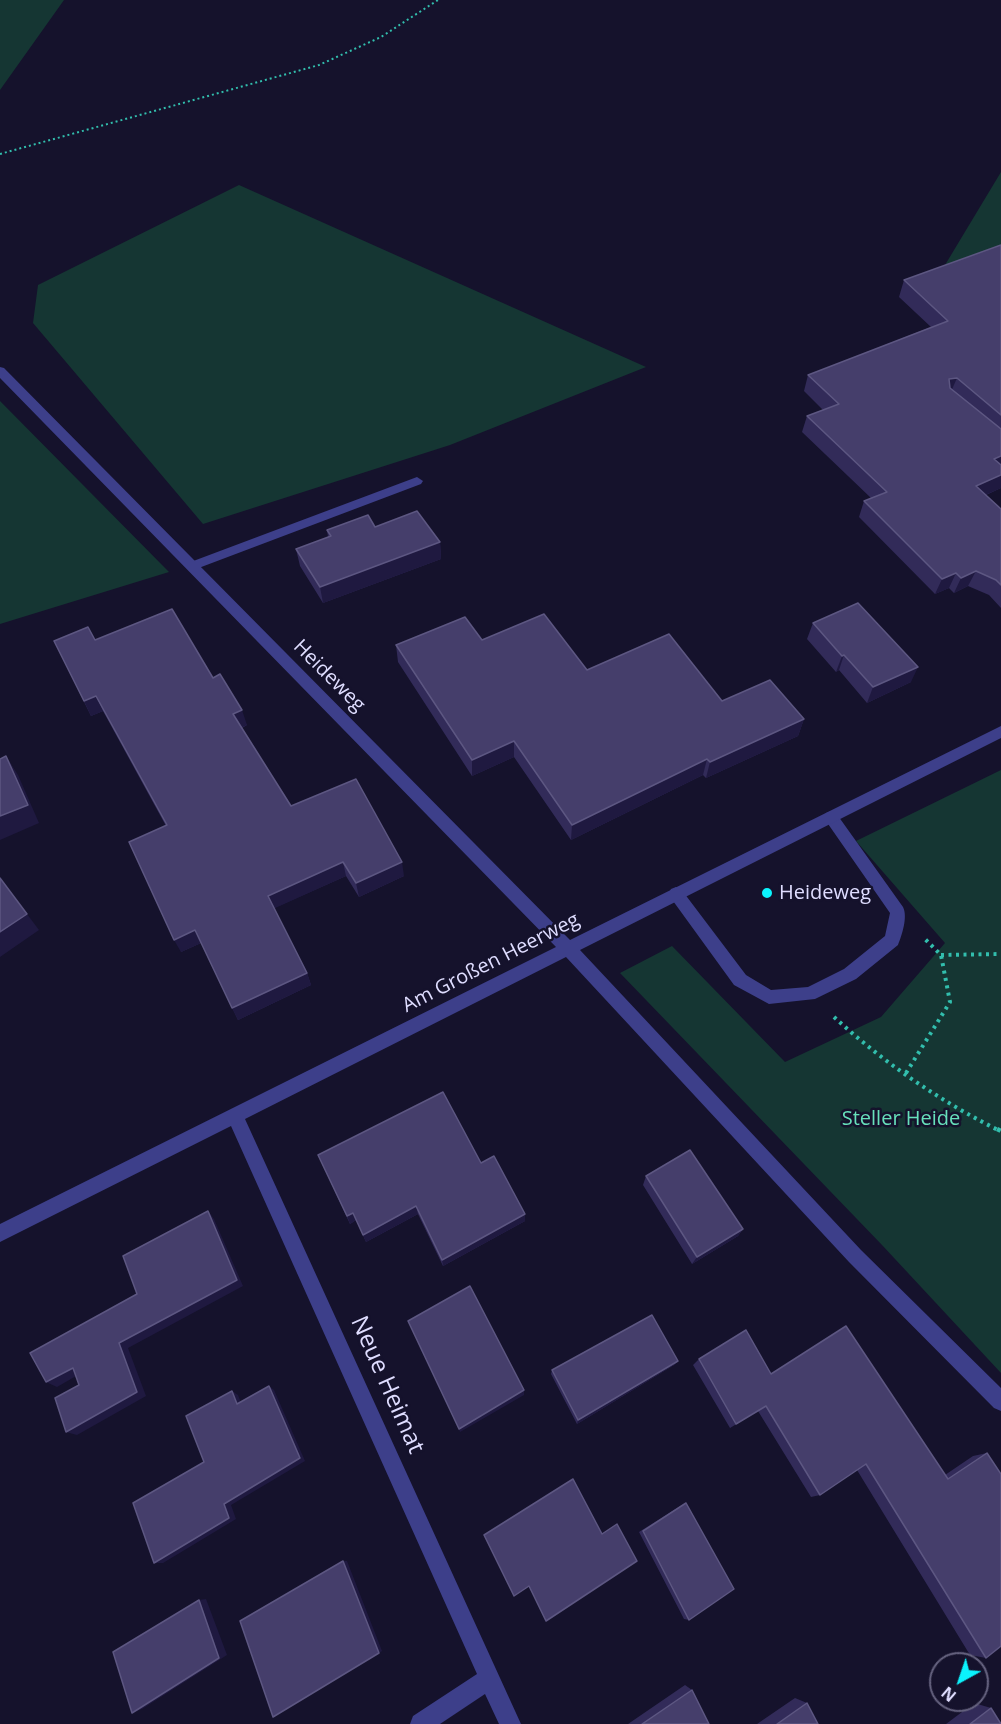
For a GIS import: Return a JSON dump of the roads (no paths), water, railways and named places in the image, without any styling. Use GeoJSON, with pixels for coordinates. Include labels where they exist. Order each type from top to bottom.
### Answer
{"type":"FeatureCollection","features":[{"type":"Feature","properties":{"kind":"street","name":"Heideweg"},"geometry":{"type":"LineString","coordinates":[[0,371],[568,948],[855,1256],[1001,1401]]}},
{"type":"Feature","properties":{"kind":"street"},"geometry":{"type":"LineString","coordinates":[[192,566],[417,481]]}},
{"type":"Feature","properties":{"kind":"street","name":"Am Großen Heerweg"},"geometry":{"type":"LineString","coordinates":[[0,1233],[1001,732]]}},
{"type":"Feature","properties":{"kind":"street"},"geometry":{"type":"LineString","coordinates":[[676,894],[740,980],[769,997],[809,994],[850,974],[892,940],[898,912],[831,817]]}},
{"type":"Feature","properties":{"kind":"street","name":"Neue Heimat"},"geometry":{"type":"LineString","coordinates":[[235,1115],[510,1724]]}},
{"type":"Feature","properties":{"kind":"street"},"geometry":{"type":"LineString","coordinates":[[421,1724],[490,1678]]}},
{"type":"Feature","properties":{"kind":"place","name":"Heideweg"},"geometry":{"type":"Point","coordinates":[767,893]}},
{"type":"Feature","properties":{"kind":"park label","name":"Steller Heide"},"geometry":{"type":"Point","coordinates":[901,1119]}}]}
